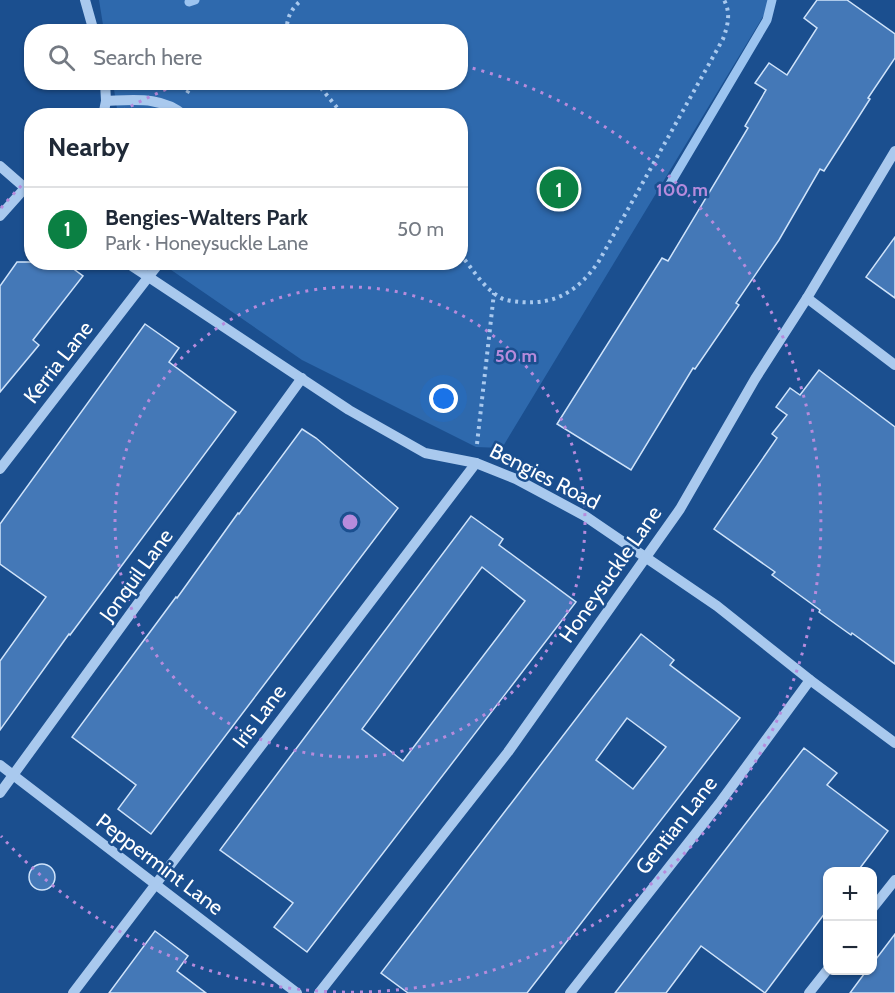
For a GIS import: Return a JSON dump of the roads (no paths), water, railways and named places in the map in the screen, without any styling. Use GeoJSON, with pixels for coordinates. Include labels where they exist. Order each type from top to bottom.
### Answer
{"type":"FeatureCollection","features":[{"type":"Feature","properties":{"kind":"street"},"geometry":{"type":"LineString","coordinates":[[85,0],[92,24]]}},
{"type":"Feature","properties":{"kind":"street"},"geometry":{"type":"LineString","coordinates":[[105,90],[105,108]]}},
{"type":"Feature","properties":{"kind":"street"},"geometry":{"type":"LineString","coordinates":[[106,101],[162,102],[175,108]]}},
{"type":"Feature","properties":{"kind":"street","name":"Honeysuckle Lane"},"geometry":{"type":"LineString","coordinates":[[319,993],[508,752],[680,508],[755,379],[807,298],[895,151]]}},
{"type":"Feature","properties":{"kind":"street"},"geometry":{"type":"LineString","coordinates":[[0,166],[24,187]]}},
{"type":"Feature","properties":{"kind":"street"},"geometry":{"type":"LineString","coordinates":[[0,216],[24,195]]}},
{"type":"Feature","properties":{"kind":"street","name":"Bengies Road"},"geometry":{"type":"LineString","coordinates":[[137,270],[349,410],[425,453],[476,463],[516,479],[585,516],[717,606],[810,680],[895,743]]}},
{"type":"Feature","properties":{"kind":"street","name":"Kerria Lane"},"geometry":{"type":"LineString","coordinates":[[0,469],[154,270]]}},
{"type":"Feature","properties":{"kind":"street"},"geometry":{"type":"LineString","coordinates":[[807,298],[895,364]]}},
{"type":"Feature","properties":{"kind":"street","name":"Jonquil Lane"},"geometry":{"type":"LineString","coordinates":[[0,793],[302,378]]}},
{"type":"Feature","properties":{"kind":"street","name":"Iris Lane"},"geometry":{"type":"LineString","coordinates":[[73,993],[476,463]]}},
{"type":"Feature","properties":{"kind":"street","name":"Gentian Lane"},"geometry":{"type":"LineString","coordinates":[[570,993],[721,801],[810,680]]}},
{"type":"Feature","properties":{"kind":"street","name":"Peppermint Lane"},"geometry":{"type":"LineString","coordinates":[[0,765],[297,993]]}},
{"type":"Feature","properties":{"kind":"street"},"geometry":{"type":"LineString","coordinates":[[877,904],[895,880]]}},
{"type":"Feature","properties":{"kind":"street"},"geometry":{"type":"LineString","coordinates":[[809,993],[823,975]]}},
{"type":"Feature","properties":{"kind":"waterway"},"geometry":{"type":"LineString","coordinates":[[189,2],[195,0]]}},
{"type":"Feature","properties":{"kind":"waterway"},"geometry":{"type":"LineString","coordinates":[[667,189],[767,20],[772,0]]}},
{"type":"Feature","properties":{"kind":"place","name":"Bengies-Walters Park"},"geometry":{"type":"Point","coordinates":[559,189]}}]}
